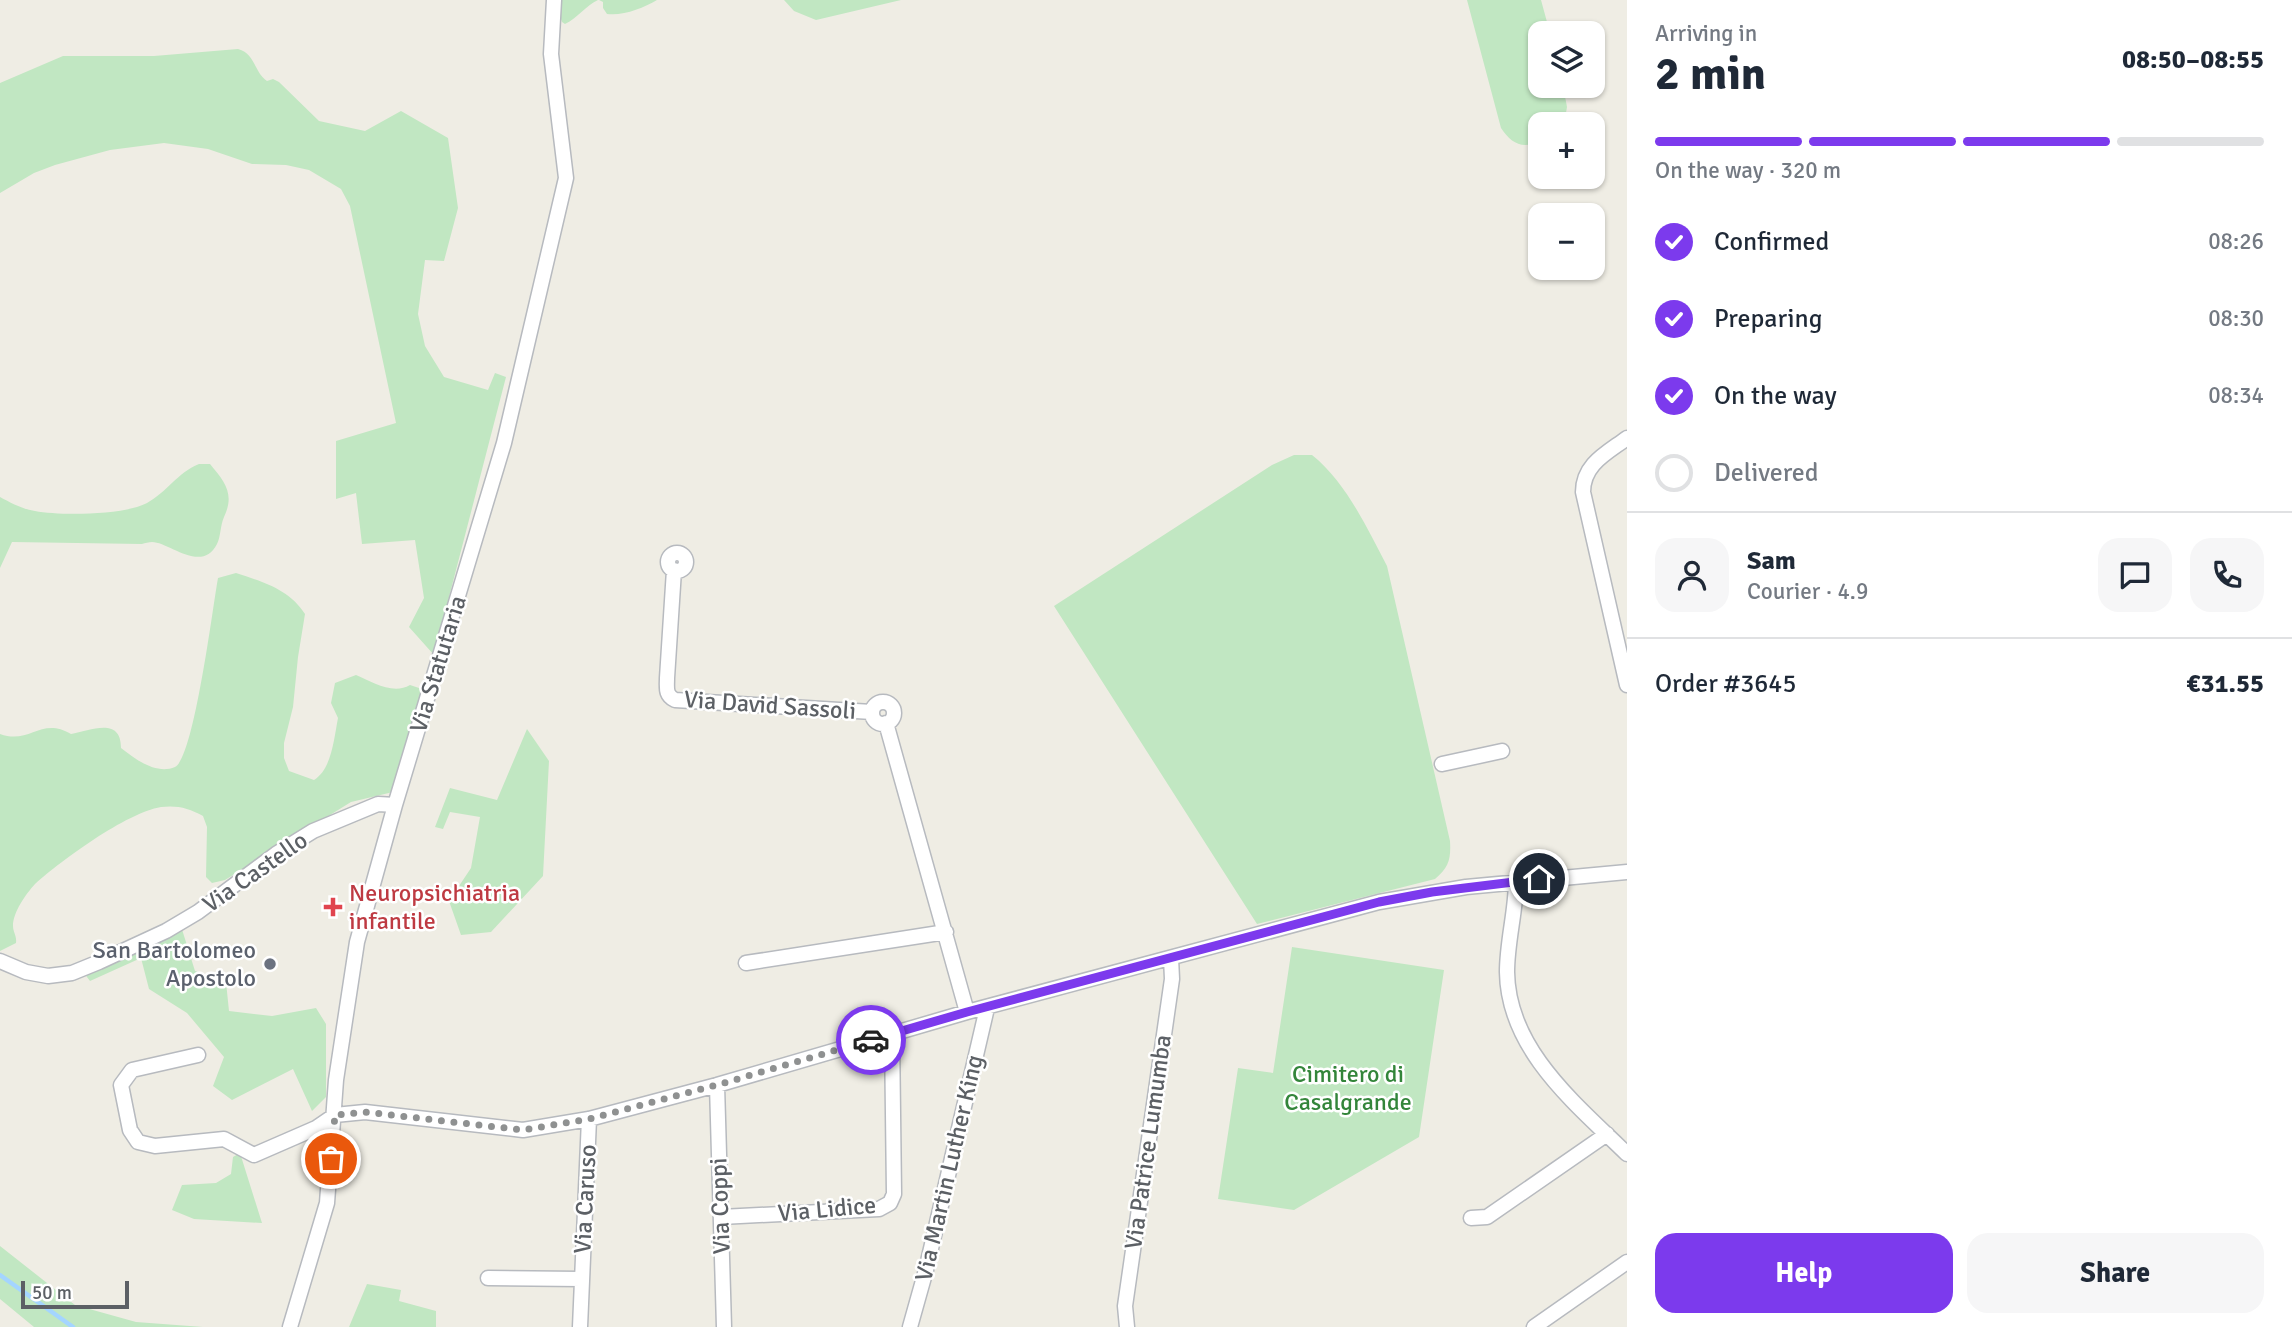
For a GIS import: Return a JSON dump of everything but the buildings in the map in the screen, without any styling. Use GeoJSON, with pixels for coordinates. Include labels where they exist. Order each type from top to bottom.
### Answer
{"type":"FeatureCollection","features":[{"type":"Feature","properties":{"kind":"street","name":"Via Statutaria"},"geometry":{"type":"LineString","coordinates":[[290,1327],[327,1203],[336,1080],[357,942],[395,805],[504,443],[566,178],[551,54],[554,0]]}},
{"type":"Feature","properties":{"kind":"street"},"geometry":{"type":"LineString","coordinates":[[1627,438],[1587,471],[1583,492],[1627,685]]}},
{"type":"Feature","properties":{"kind":"street","name":"Via David Sassoli"},"geometry":{"type":"LineString","coordinates":[[674,570],[667,678],[667,693],[670,698],[872,712],[876,721],[886,723],[946,932]]}},
{"type":"Feature","properties":{"kind":"street"},"geometry":{"type":"LineString","coordinates":[[1442,764],[1502,751]]}},
{"type":"Feature","properties":{"kind":"street","name":"Via Castello"},"geometry":{"type":"LineString","coordinates":[[0,961],[26,972],[48,976],[72,973],[166,931],[198,912],[276,854],[313,831],[378,804],[395,805]]}},
{"type":"Feature","properties":{"kind":"street"},"geometry":{"type":"LineString","coordinates":[[198,1055],[132,1070],[121,1085],[130,1130],[138,1142],[155,1146],[224,1139],[254,1155],[316,1128],[335,1115],[365,1112],[523,1130],[589,1119],[717,1085],[967,1012],[1379,902],[1516,881],[1627,872]]}},
{"type":"Feature","properties":{"kind":"street"},"geometry":{"type":"LineString","coordinates":[[1516,881],[1507,972],[1517,1020],[1533,1053],[1548,1072],[1627,1154]]}},
{"type":"Feature","properties":{"kind":"street"},"geometry":{"type":"LineString","coordinates":[[746,963],[946,932],[967,1012]]}},
{"type":"Feature","properties":{"kind":"street","name":"Via Patrice Lumumba"},"geometry":{"type":"LineString","coordinates":[[1127,1327],[1125,1306],[1172,979],[1171,958]]}},
{"type":"Feature","properties":{"kind":"street","name":"Via Martin Luther King"},"geometry":{"type":"LineString","coordinates":[[911,1327],[987,1008]]}},
{"type":"Feature","properties":{"kind":"street","name":"Via Lidice"},"geometry":{"type":"LineString","coordinates":[[721,1217],[879,1209],[890,1203],[894,1194],[891,1034]]}},
{"type":"Feature","properties":{"kind":"street","name":"Via Coppi"},"geometry":{"type":"LineString","coordinates":[[717,1085],[724,1327]]}},
{"type":"Feature","properties":{"kind":"street","name":"Via Caruso"},"geometry":{"type":"LineString","coordinates":[[580,1327],[589,1119]]}},
{"type":"Feature","properties":{"kind":"street"},"geometry":{"type":"LineString","coordinates":[[1471,1218],[1486,1217],[1607,1134]]}},
{"type":"Feature","properties":{"kind":"street"},"geometry":{"type":"LineString","coordinates":[[1534,1327],[1627,1262]]}},
{"type":"Feature","properties":{"kind":"street","name":"Via Caruso"},"geometry":{"type":"LineString","coordinates":[[488,1278],[581,1279]]}},
{"type":"Feature","properties":{"kind":"green space"},"geometry":{"type":"Polygon","coordinates":[[[559,0],[598,0],[565,24],[559,13],[559,0]]]}},
{"type":"Feature","properties":{"kind":"green space"},"geometry":{"type":"Polygon","coordinates":[[[599,0],[657,0],[633,11],[607,14],[603,2],[599,0]]]}},
{"type":"Feature","properties":{"kind":"green space"},"geometry":{"type":"Polygon","coordinates":[[[784,0],[901,0],[816,20],[794,11],[784,0]]]}},
{"type":"Feature","properties":{"kind":"green space"},"geometry":{"type":"Polygon","coordinates":[[[1467,0],[1541,0],[1547,21],[1528,21],[1528,98],[1565,98],[1566,112],[1528,112],[1528,145],[1509,138],[1501,128],[1467,0]]]}},
{"type":"Feature","properties":{"kind":"green space"},"geometry":{"type":"Polygon","coordinates":[[[238,49],[248,54],[267,81],[273,79],[279,82],[319,121],[365,131],[401,111],[448,138],[458,208],[444,261],[425,260],[418,314],[425,346],[444,377],[488,390],[495,373],[506,377],[434,655],[409,627],[424,598],[415,540],[362,544],[356,493],[336,499],[336,441],[396,423],[350,206],[341,189],[309,170],[286,165],[252,164],[208,149],[164,143],[110,150],[55,165],[34,173],[0,193],[0,83],[63,56],[154,56],[238,49]]]}},
{"type":"Feature","properties":{"kind":"green space"},"geometry":{"type":"Polygon","coordinates":[[[1294,455],[1312,455],[1335,478],[1355,506],[1387,566],[1450,841],[1450,853],[1446,866],[1435,879],[1257,924],[1054,606],[1272,465],[1294,455]]]}},
{"type":"Feature","properties":{"kind":"green space"},"geometry":{"type":"Polygon","coordinates":[[[199,464],[210,464],[227,489],[229,502],[217,544],[211,553],[194,557],[152,542],[12,542],[0,568],[0,497],[26,509],[46,513],[76,514],[124,510],[147,503],[184,472],[199,464]]]}},
{"type":"Feature","properties":{"kind":"green space"},"geometry":{"type":"Polygon","coordinates":[[[236,573],[283,592],[299,605],[305,614],[293,707],[284,743],[284,758],[289,771],[314,780],[325,768],[338,718],[331,703],[335,683],[356,675],[390,688],[410,685],[422,689],[425,694],[393,792],[351,802],[225,880],[212,883],[206,877],[207,827],[203,816],[178,807],[161,807],[147,811],[95,839],[35,884],[15,915],[13,926],[16,943],[0,951],[0,734],[20,736],[51,728],[71,734],[110,729],[120,738],[121,748],[139,761],[161,769],[175,767],[182,757],[196,710],[218,578],[236,573]]]}},
{"type":"Feature","properties":{"kind":"green space"},"geometry":{"type":"Polygon","coordinates":[[[527,729],[549,761],[543,876],[491,932],[461,935],[449,901],[471,868],[480,817],[450,812],[443,829],[435,827],[450,788],[497,800],[527,729]]]}},
{"type":"Feature","properties":{"kind":"green space"},"geometry":{"type":"Polygon","coordinates":[[[180,923],[195,971],[226,982],[229,1011],[272,1016],[316,1008],[326,1024],[326,1097],[312,1111],[293,1069],[232,1100],[213,1086],[224,1057],[187,1013],[149,989],[141,958],[90,981],[81,969],[180,923]]]}},
{"type":"Feature","properties":{"kind":"green space","name":"Cimitero di Casalgrande"},"geometry":{"type":"Polygon","coordinates":[[[1292,947],[1444,970],[1419,1137],[1294,1210],[1218,1199],[1238,1068],[1273,1073],[1292,947]]]}},
{"type":"Feature","properties":{"kind":"green space"},"geometry":{"type":"Polygon","coordinates":[[[240,1153],[262,1223],[194,1219],[172,1210],[182,1185],[216,1183],[231,1174],[233,1157],[240,1153]]]}},
{"type":"Feature","properties":{"kind":"green space"},"geometry":{"type":"Polygon","coordinates":[[[0,1246],[75,1305],[136,1322],[203,1327],[34,1327],[0,1299],[0,1246]]]}},
{"type":"Feature","properties":{"kind":"green space"},"geometry":{"type":"Polygon","coordinates":[[[367,1284],[401,1290],[399,1301],[436,1311],[436,1327],[349,1327],[367,1284]]]}},
{"type":"Feature","properties":{"kind":"waterway"},"geometry":{"type":"LineString","coordinates":[[0,1275],[73,1327]]}},
{"type":"Feature","properties":{"kind":"way so far"},"geometry":{"type":"LineString","coordinates":[[331,1159],[335,1115],[365,1112],[523,1130],[589,1119],[871,1040]]}},
{"type":"Feature","properties":{"kind":"place","name":"Neuropsichiatria infantile"},"geometry":{"type":"Point","coordinates":[333,907]}},
{"type":"Feature","properties":{"kind":"place","name":"San Bartolomeo Apostolo"},"geometry":{"type":"Point","coordinates":[270,964]}},
{"type":"Feature","properties":{"kind":"route"},"geometry":{"type":"LineString","coordinates":[[871,1040],[1379,902],[1432,892],[1539,879]]}}]}
